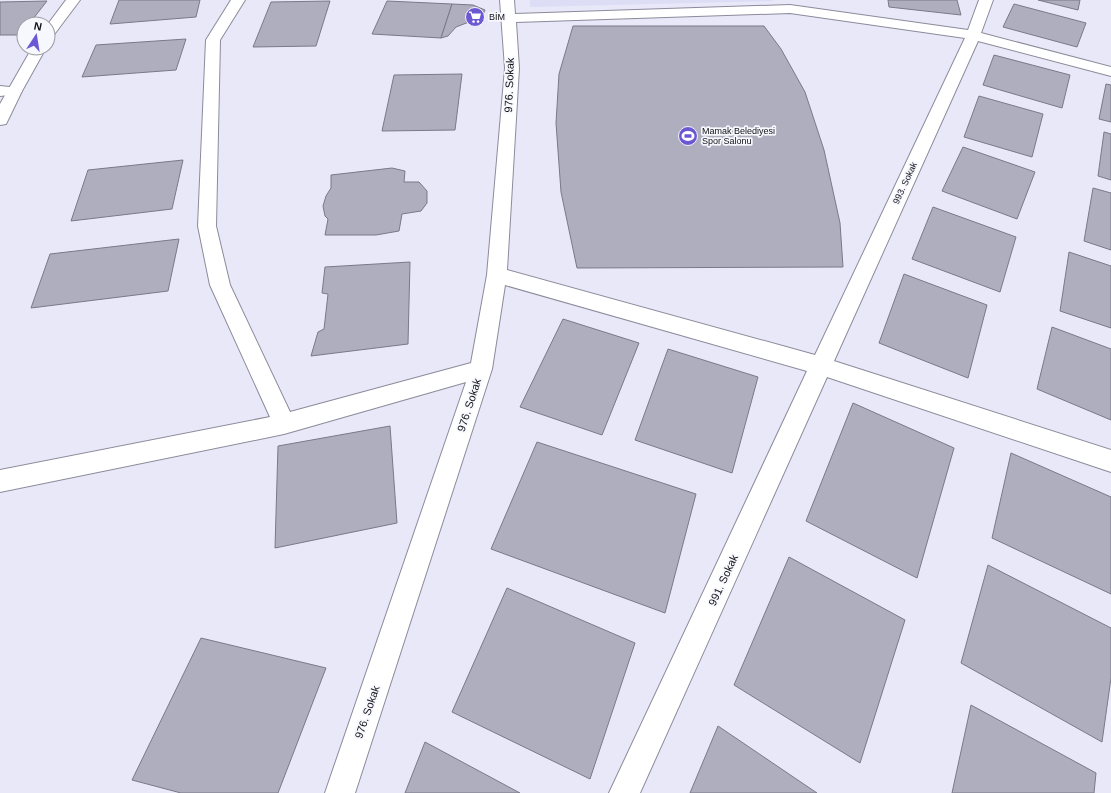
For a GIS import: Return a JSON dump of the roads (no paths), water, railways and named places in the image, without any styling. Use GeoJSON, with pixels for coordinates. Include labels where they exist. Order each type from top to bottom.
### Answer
{"type":"FeatureCollection","features":[{"type":"Feature","properties":{"kind":"street"},"geometry":{"type":"LineString","coordinates":[[56,22],[72,0]]}},
{"type":"Feature","properties":{"kind":"street"},"geometry":{"type":"LineString","coordinates":[[238,0],[212,40],[207,226],[220,285],[284,424]]}},
{"type":"Feature","properties":{"kind":"street","name":"993. Sokak"},"geometry":{"type":"LineString","coordinates":[[821,366],[973,35],[986,0]]}},
{"type":"Feature","properties":{"kind":"street"},"geometry":{"type":"LineString","coordinates":[[508,9],[787,4],[973,35],[1111,72]]}},
{"type":"Feature","properties":{"kind":"street","name":"976. Sokak"},"geometry":{"type":"LineString","coordinates":[[340,793],[482,369],[497,275],[512,68],[508,9]]}},
{"type":"Feature","properties":{"kind":"street"},"geometry":{"type":"LineString","coordinates":[[0,120],[7,91],[33,56]]}},
{"type":"Feature","properties":{"kind":"street"},"geometry":{"type":"LineString","coordinates":[[497,275],[821,366],[1111,461]]}},
{"type":"Feature","properties":{"kind":"street","name":"991. Sokak"},"geometry":{"type":"LineString","coordinates":[[624,793],[821,366]]}},
{"type":"Feature","properties":{"kind":"street"},"geometry":{"type":"LineString","coordinates":[[0,481],[284,424],[482,369]]}},
{"type":"Feature","properties":{"kind":"place","name":"BİM"},"geometry":{"type":"Point","coordinates":[475,17]}},
{"type":"Feature","properties":{"kind":"place","name":"Mamak Belediyesi Spor Salonu"},"geometry":{"type":"Point","coordinates":[688,136]}}]}
